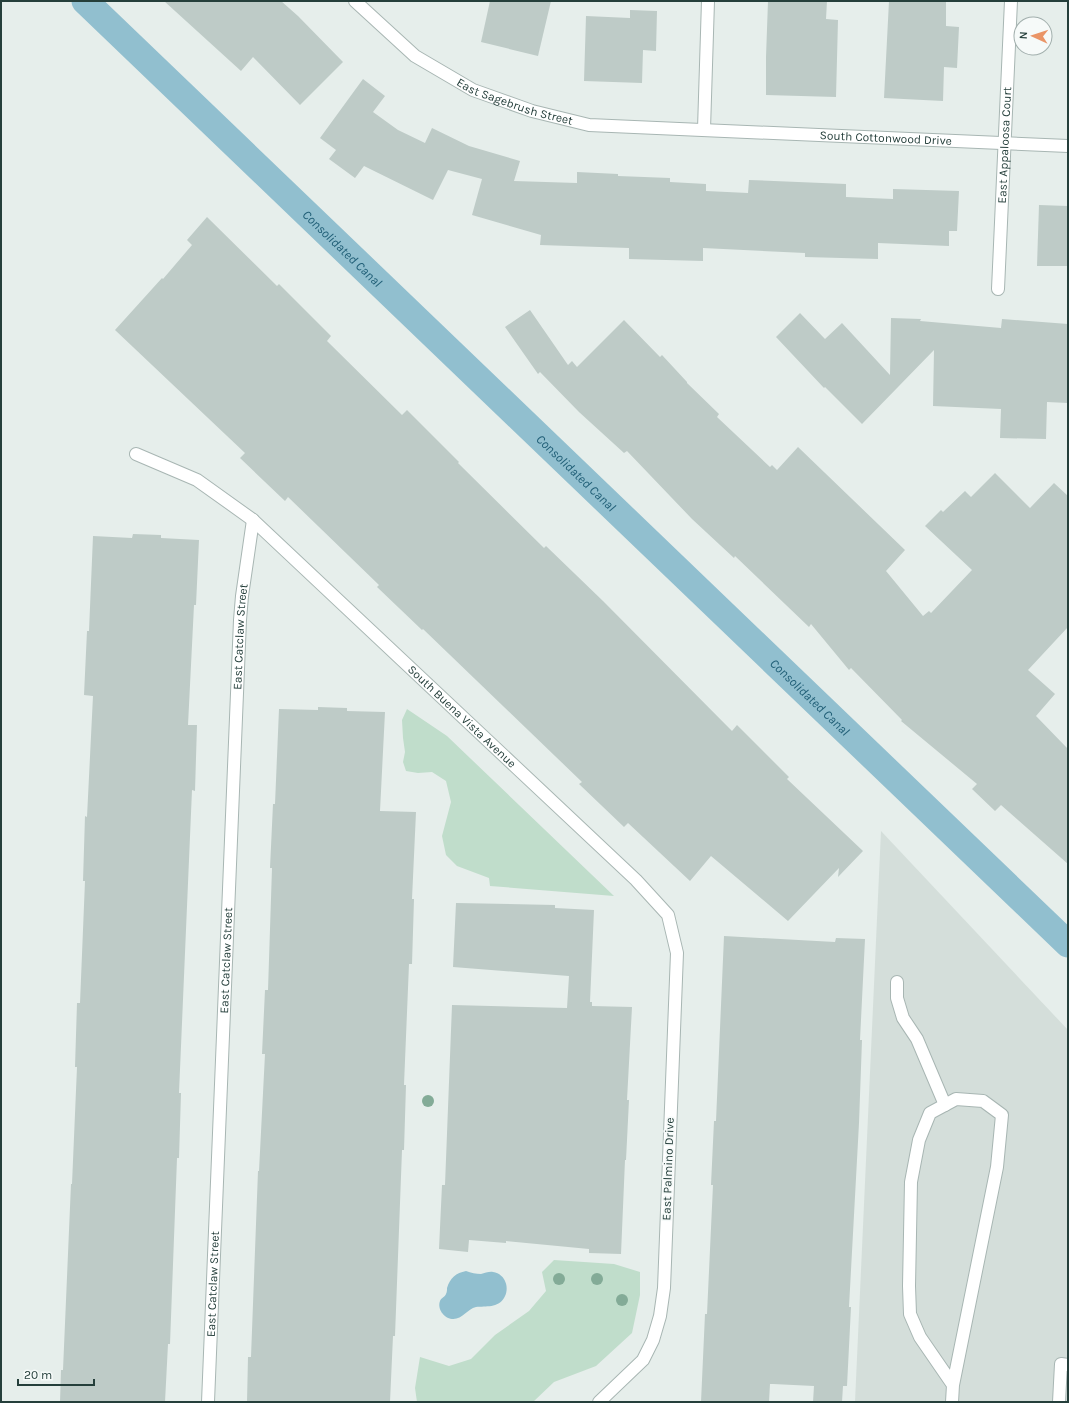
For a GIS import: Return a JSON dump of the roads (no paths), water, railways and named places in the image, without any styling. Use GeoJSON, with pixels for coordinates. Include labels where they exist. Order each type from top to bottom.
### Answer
{"type":"FeatureCollection","features":[{"type":"Feature","properties":{"kind":"street","name":"East Sagebrush Street"},"geometry":{"type":"LineString","coordinates":[[355,1],[415,56],[473,90],[532,111],[589,125],[704,129]]}},
{"type":"Feature","properties":{"kind":"street"},"geometry":{"type":"LineString","coordinates":[[704,129],[708,1]]}},
{"type":"Feature","properties":{"kind":"street","name":"East Appaloosa Court"},"geometry":{"type":"LineString","coordinates":[[998,289],[1011,1]]}},
{"type":"Feature","properties":{"kind":"street","name":"South Cottonwood Drive"},"geometry":{"type":"LineString","coordinates":[[704,129],[1068,146]]}},
{"type":"Feature","properties":{"kind":"street","name":"South Buena Vista Avenue"},"geometry":{"type":"LineString","coordinates":[[136,454],[197,480],[253,520],[636,880],[668,915]]}},
{"type":"Feature","properties":{"kind":"street","name":"East Catclaw Street"},"geometry":{"type":"LineString","coordinates":[[208,1402],[241,608],[253,520]]}},
{"type":"Feature","properties":{"kind":"street","name":"East Palmino Drive"},"geometry":{"type":"LineString","coordinates":[[599,1402],[643,1360],[660,1316],[664,1288],[677,953],[668,915]]}},
{"type":"Feature","properties":{"kind":"street"},"geometry":{"type":"LineString","coordinates":[[897,982],[897,998],[903,1018],[917,1039],[946,1105]]}},
{"type":"Feature","properties":{"kind":"street"},"geometry":{"type":"LineString","coordinates":[[952,1402],[953,1385],[997,1167],[1002,1115],[983,1100],[956,1099],[930,1113],[919,1140],[910,1182],[910,1314],[920,1337],[953,1385]]}},
{"type":"Feature","properties":{"kind":"street"},"geometry":{"type":"LineString","coordinates":[[1058,1402],[1061,1364],[1068,1365]]}},
{"type":"Feature","properties":{"kind":"water"},"geometry":{"type":"Polygon","coordinates":[[[466,1271],[479,1274],[490,1272],[497,1273],[506,1282],[506,1294],[501,1301],[495,1305],[473,1308],[456,1319],[446,1317],[440,1310],[440,1301],[447,1292],[448,1284],[452,1279],[459,1273],[466,1271]]]}},
{"type":"Feature","properties":{"kind":"waterway","name":"Consolidated Canal"},"geometry":{"type":"LineString","coordinates":[[85,1],[1068,944]]}}]}
